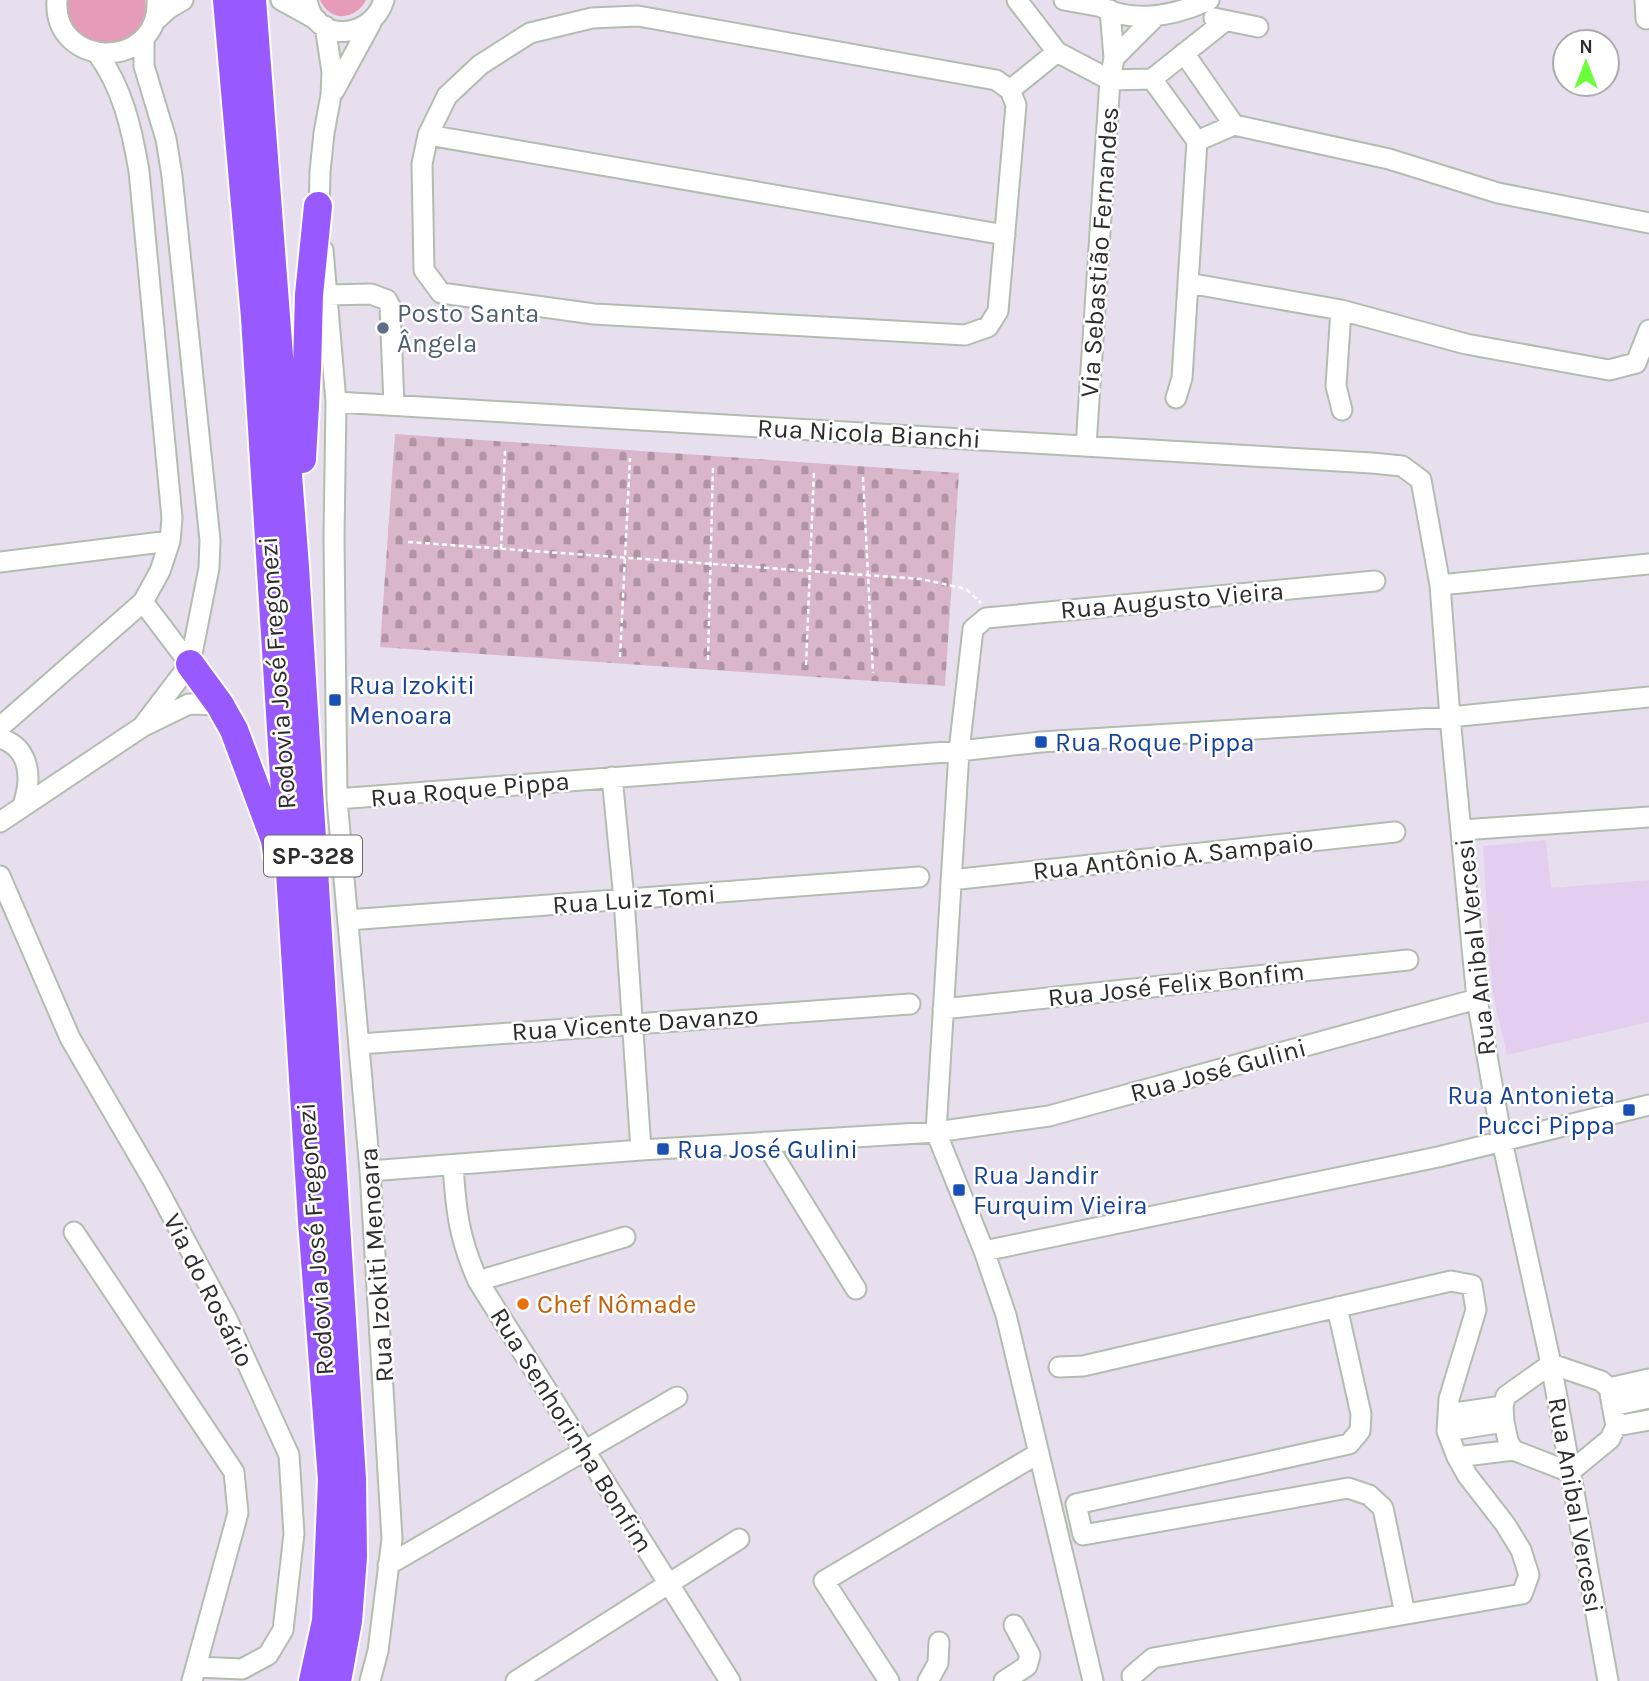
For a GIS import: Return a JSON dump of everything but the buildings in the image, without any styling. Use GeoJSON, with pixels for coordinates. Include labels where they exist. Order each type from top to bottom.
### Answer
{"type":"FeatureCollection","features":[{"type":"Feature","properties":{"kind":"highway","name":"Rodovia José Fregonezi"},"geometry":{"type":"LineString","coordinates":[[227,0],[242,32],[295,567],[352,1479],[353,1557],[348,1621],[337,1681]]}},
{"type":"Feature","properties":{"kind":"highway","name":"Rodovia José Fregonezi"},"geometry":{"type":"LineString","coordinates":[[252,0],[242,32],[255,317],[312,1221],[332,1480],[326,1621],[313,1681]]}},
{"type":"Feature","properties":{"kind":"highway"},"geometry":{"type":"LineString","coordinates":[[295,567],[309,295],[318,206]]}},
{"type":"Feature","properties":{"kind":"highway"},"geometry":{"type":"LineString","coordinates":[[190,664],[220,705],[234,730],[275,840],[295,942]]}},
{"type":"Feature","properties":{"kind":"street"},"geometry":{"type":"LineString","coordinates":[[57,0],[56,11],[64,30],[78,45],[97,53],[115,54],[131,48],[167,9],[183,0]]}},
{"type":"Feature","properties":{"kind":"street"},"geometry":{"type":"LineString","coordinates":[[142,727],[190,664],[209,568],[208,514],[172,176],[166,139],[145,66],[157,0]]}},
{"type":"Feature","properties":{"kind":"street"},"geometry":{"type":"LineString","coordinates":[[281,0],[340,32],[356,30],[383,8]]}},
{"type":"Feature","properties":{"kind":"street","name":"Rua Izokiti Menoara"},"geometry":{"type":"LineString","coordinates":[[307,0],[308,7],[321,23],[332,72],[318,206],[336,402],[334,537],[337,800],[370,1171],[391,1539],[378,1651],[370,1681]]}},
{"type":"Feature","properties":{"kind":"street"},"geometry":{"type":"LineString","coordinates":[[1017,0],[1057,52],[1110,80],[1152,79],[1225,21]]}},
{"type":"Feature","properties":{"kind":"street"},"geometry":{"type":"LineString","coordinates":[[1063,0],[1099,5],[1125,15],[1156,16],[1186,11],[1209,0]]}},
{"type":"Feature","properties":{"kind":"street","name":"Via Sebastião Fernandes"},"geometry":{"type":"LineString","coordinates":[[1086,446],[1110,80],[1114,58],[1099,5]]}},
{"type":"Feature","properties":{"kind":"street","name":"Rua Izokiti Menoara"},"geometry":{"type":"LineString","coordinates":[[331,95],[383,8]]}},
{"type":"Feature","properties":{"kind":"street"},"geometry":{"type":"LineString","coordinates":[[1186,11],[1258,27]]}},
{"type":"Feature","properties":{"kind":"street"},"geometry":{"type":"LineString","coordinates":[[638,16],[996,80],[1010,90],[1016,105],[998,311],[988,327],[965,335],[594,314],[441,293],[424,271],[422,164],[428,135],[447,96],[480,65],[530,33],[592,18],[638,16]]}},
{"type":"Feature","properties":{"kind":"street"},"geometry":{"type":"LineString","coordinates":[[1114,58],[1156,16]]}},
{"type":"Feature","properties":{"kind":"street"},"geometry":{"type":"LineString","coordinates":[[1010,90],[1057,52]]}},
{"type":"Feature","properties":{"kind":"street"},"geometry":{"type":"LineString","coordinates":[[0,727],[143,602],[160,571],[170,541],[172,517],[139,172],[127,115],[110,71],[97,53]]}},
{"type":"Feature","properties":{"kind":"street"},"geometry":{"type":"LineString","coordinates":[[1184,53],[1234,125]]}},
{"type":"Feature","properties":{"kind":"street"},"geometry":{"type":"LineString","coordinates":[[1152,79],[1197,141],[1182,378],[1175,398]]}},
{"type":"Feature","properties":{"kind":"street"},"geometry":{"type":"LineString","coordinates":[[1197,141],[1234,125],[1389,159],[1499,193],[1649,223]]}},
{"type":"Feature","properties":{"kind":"street"},"geometry":{"type":"LineString","coordinates":[[428,135],[1005,235]]}},
{"type":"Feature","properties":{"kind":"street"},"geometry":{"type":"LineString","coordinates":[[1188,283],[1341,310],[1466,344],[1609,370],[1636,363],[1649,330]]}},
{"type":"Feature","properties":{"kind":"street"},"geometry":{"type":"LineString","coordinates":[[327,295],[370,294],[387,300],[390,306],[394,405]]}},
{"type":"Feature","properties":{"kind":"street"},"geometry":{"type":"LineString","coordinates":[[1341,310],[1336,386],[1342,410]]}},
{"type":"Feature","properties":{"kind":"street","name":"Rua Nicola Bianchi"},"geometry":{"type":"LineString","coordinates":[[336,402],[1402,466]]}},
{"type":"Feature","properties":{"kind":"street","name":"Rua Anibal Vercesi"},"geometry":{"type":"LineString","coordinates":[[1402,466],[1421,480],[1440,585],[1477,999],[1502,1141],[1550,1364],[1608,1681]]}},
{"type":"Feature","properties":{"kind":"street"},"geometry":{"type":"LineString","coordinates":[[0,562],[170,541]]}},
{"type":"Feature","properties":{"kind":"street"},"geometry":{"type":"LineString","coordinates":[[1440,585],[1649,564]]}},
{"type":"Feature","properties":{"kind":"street","name":"Rua Augusto Vieira"},"geometry":{"type":"LineString","coordinates":[[959,751],[973,629],[986,618],[1375,581]]}},
{"type":"Feature","properties":{"kind":"street"},"geometry":{"type":"LineString","coordinates":[[143,602],[190,664]]}},
{"type":"Feature","properties":{"kind":"street","name":"Rua Roque Pippa"},"geometry":{"type":"LineString","coordinates":[[337,800],[959,751],[1041,742],[1450,717],[1649,697]]}},
{"type":"Feature","properties":{"kind":"street"},"geometry":{"type":"LineString","coordinates":[[0,822],[142,727],[188,704],[220,705]]}},
{"type":"Feature","properties":{"kind":"street"},"geometry":{"type":"LineString","coordinates":[[0,738],[22,753],[29,770],[29,788],[23,805]]}},
{"type":"Feature","properties":{"kind":"street"},"geometry":{"type":"LineString","coordinates":[[959,751],[936,1132],[984,1251],[1006,1315],[1092,1681]]}},
{"type":"Feature","properties":{"kind":"street"},"geometry":{"type":"LineString","coordinates":[[612,777],[624,899],[641,1150]]}},
{"type":"Feature","properties":{"kind":"street"},"geometry":{"type":"LineString","coordinates":[[1462,830],[1649,817]]}},
{"type":"Feature","properties":{"kind":"street","name":"Rua Antônio A. Sampaio"},"geometry":{"type":"LineString","coordinates":[[951,880],[1395,832]]}},
{"type":"Feature","properties":{"kind":"street","name":"Via do Rosário"},"geometry":{"type":"LineString","coordinates":[[0,876],[70,1038],[153,1182],[227,1319],[289,1455],[294,1534],[283,1630],[268,1655],[242,1669],[194,1674]]}},
{"type":"Feature","properties":{"kind":"street","name":"Rua Luiz Tomi"},"geometry":{"type":"LineString","coordinates":[[348,920],[919,877]]}},
{"type":"Feature","properties":{"kind":"street","name":"Rua José Felix Bonfim"},"geometry":{"type":"LineString","coordinates":[[943,1009],[1408,960]]}},
{"type":"Feature","properties":{"kind":"street","name":"Rua José Gulini"},"geometry":{"type":"LineString","coordinates":[[370,1171],[641,1150],[936,1132],[1049,1116],[1477,999]]}},
{"type":"Feature","properties":{"kind":"street","name":"Rua Vicente Davanzo"},"geometry":{"type":"LineString","coordinates":[[359,1044],[910,1004]]}},
{"type":"Feature","properties":{"kind":"street"},"geometry":{"type":"LineString","coordinates":[[984,1251],[1438,1157],[1649,1105]]}},
{"type":"Feature","properties":{"kind":"street"},"geometry":{"type":"LineString","coordinates":[[765,1142],[856,1290]]}},
{"type":"Feature","properties":{"kind":"street","name":"Rua Senhorinha Bonfim"},"geometry":{"type":"LineString","coordinates":[[453,1165],[456,1212],[464,1248],[478,1281],[730,1681]]}},
{"type":"Feature","properties":{"kind":"street"},"geometry":{"type":"LineString","coordinates":[[74,1231],[234,1472],[238,1513],[194,1674]]}},
{"type":"Feature","properties":{"kind":"street"},"geometry":{"type":"LineString","coordinates":[[478,1281],[625,1237]]}},
{"type":"Feature","properties":{"kind":"street"},"geometry":{"type":"LineString","coordinates":[[1059,1367],[1083,1366],[1451,1281],[1472,1285],[1476,1310],[1449,1399],[1448,1422],[1457,1457],[1521,1550],[1529,1576],[1522,1594],[1153,1658],[1132,1676]]}},
{"type":"Feature","properties":{"kind":"street"},"geometry":{"type":"LineString","coordinates":[[1337,1307],[1361,1414],[1360,1431],[1349,1444],[1076,1504],[1083,1535],[1348,1488],[1369,1495],[1383,1508],[1405,1614]]}},
{"type":"Feature","properties":{"kind":"street"},"geometry":{"type":"LineString","coordinates":[[1457,1457],[1513,1450],[1570,1472],[1610,1439],[1616,1426],[1611,1397],[1601,1381],[1550,1364],[1506,1396],[1504,1414],[1508,1441],[1513,1450]]}},
{"type":"Feature","properties":{"kind":"street"},"geometry":{"type":"LineString","coordinates":[[1611,1397],[1649,1379]]}},
{"type":"Feature","properties":{"kind":"street"},"geometry":{"type":"LineString","coordinates":[[388,1565],[677,1397]]}},
{"type":"Feature","properties":{"kind":"street"},"geometry":{"type":"LineString","coordinates":[[1611,1397],[1649,1398]]}},
{"type":"Feature","properties":{"kind":"street"},"geometry":{"type":"LineString","coordinates":[[1448,1422],[1504,1414]]}},
{"type":"Feature","properties":{"kind":"street"},"geometry":{"type":"LineString","coordinates":[[1616,1426],[1649,1420]]}},
{"type":"Feature","properties":{"kind":"street"},"geometry":{"type":"LineString","coordinates":[[889,1681],[824,1581],[1039,1453]]}},
{"type":"Feature","properties":{"kind":"street"},"geometry":{"type":"LineString","coordinates":[[516,1681],[739,1539]]}},
{"type":"Feature","properties":{"kind":"street"},"geometry":{"type":"LineString","coordinates":[[1004,1681],[1027,1666],[1030,1654],[1014,1625]]}},
{"type":"Feature","properties":{"kind":"street"},"geometry":{"type":"LineString","coordinates":[[928,1681],[937,1662],[939,1642]]}},
{"type":"Feature","properties":{"kind":"path"},"geometry":{"type":"LineString","coordinates":[[501,549],[505,451]]}},
{"type":"Feature","properties":{"kind":"path"},"geometry":{"type":"LineString","coordinates":[[620,657],[630,458]]}},
{"type":"Feature","properties":{"kind":"path"},"geometry":{"type":"LineString","coordinates":[[708,660],[713,467]]}},
{"type":"Feature","properties":{"kind":"path"},"geometry":{"type":"LineString","coordinates":[[806,666],[814,471]]}},
{"type":"Feature","properties":{"kind":"path"},"geometry":{"type":"LineString","coordinates":[[863,477],[873,673]]}},
{"type":"Feature","properties":{"kind":"path"},"geometry":{"type":"LineString","coordinates":[[408,542],[921,579],[965,589],[998,617]]}},
{"type":"Feature","properties":{"kind":"shaded area"},"geometry":{"type":"Polygon","coordinates":[[[68,0],[145,0],[144,18],[136,32],[122,40],[91,40],[77,32],[69,19],[68,0]]]}},
{"type":"Feature","properties":{"kind":"shaded area"},"geometry":{"type":"Polygon","coordinates":[[[320,0],[366,0],[356,12],[343,16],[330,12],[320,0]]]}},
{"type":"Feature","properties":{"kind":"shaded area"},"geometry":{"type":"Polygon","coordinates":[[[1546,840],[1551,888],[1649,880],[1649,1022],[1507,1055],[1492,990],[1483,846],[1546,840]]]}},
{"type":"Feature","properties":{"kind":"green space"},"geometry":{"type":"Polygon","coordinates":[[[395,434],[959,473],[945,686],[380,647],[395,434]]]}},
{"type":"Feature","properties":{"kind":"place","name":"Posto Santa Ângela"},"geometry":{"type":"Point","coordinates":[383,328]}},
{"type":"Feature","properties":{"kind":"place","name":"Rua Izokiti Menoara"},"geometry":{"type":"Point","coordinates":[335,700]}},
{"type":"Feature","properties":{"kind":"place","name":"Rua Roque Pippa"},"geometry":{"type":"Point","coordinates":[1041,742]}},
{"type":"Feature","properties":{"kind":"place","name":"Rua Antonieta Pucci Pippa"},"geometry":{"type":"Point","coordinates":[1629,1110]}},
{"type":"Feature","properties":{"kind":"place","name":"Rua José Gulini"},"geometry":{"type":"Point","coordinates":[663,1149]}},
{"type":"Feature","properties":{"kind":"place","name":"Rua Jandir Furquim Vieira"},"geometry":{"type":"Point","coordinates":[959,1190]}},
{"type":"Feature","properties":{"kind":"place","name":"Chef Nômade"},"geometry":{"type":"Point","coordinates":[523,1304]}}]}
